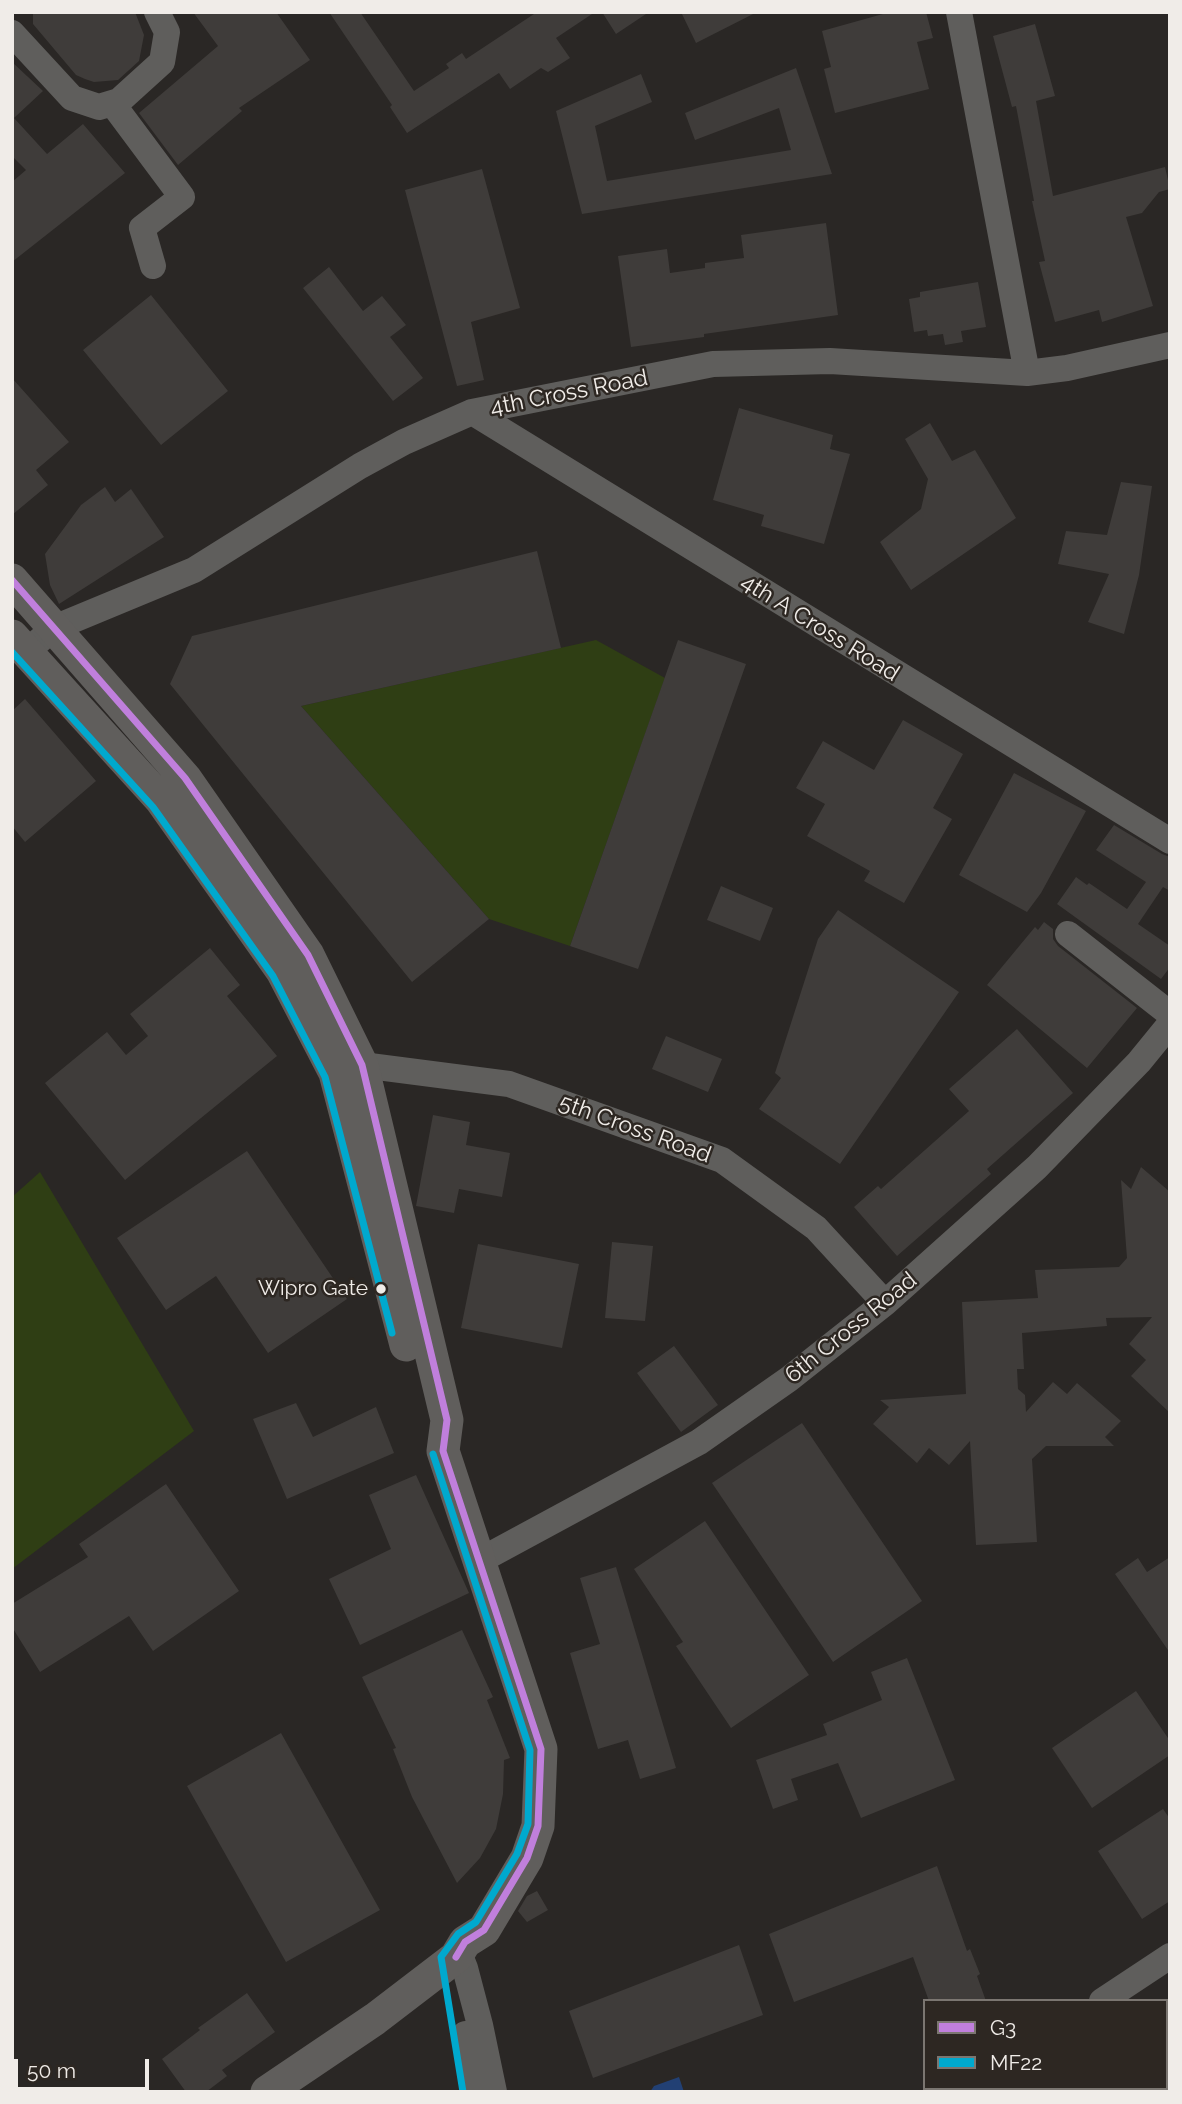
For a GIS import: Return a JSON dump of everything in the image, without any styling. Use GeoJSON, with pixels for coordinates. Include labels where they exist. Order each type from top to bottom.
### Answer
{"type":"FeatureCollection","features":[{"type":"Feature","properties":{"kind":"main road"},"geometry":{"type":"LineString","coordinates":[[12,580],[185,778],[308,955],[349,1069],[447,1420],[443,1451]]}},
{"type":"Feature","properties":{"kind":"main road"},"geometry":{"type":"LineString","coordinates":[[19,644],[161,800],[349,1069],[402,1331],[425,1423],[443,1451],[541,1749],[538,1826],[527,1858],[484,1930],[465,1942],[457,1963],[288,2092]]}},
{"type":"Feature","properties":{"kind":"main road"},"geometry":{"type":"LineString","coordinates":[[267,2092],[457,1963]]}},
{"type":"Feature","properties":{"kind":"street"},"geometry":{"type":"LineString","coordinates":[[12,33],[72,98],[99,107],[120,101],[162,62],[167,32],[157,12]]}},
{"type":"Feature","properties":{"kind":"street"},"geometry":{"type":"LineString","coordinates":[[959,12],[1027,373]]}},
{"type":"Feature","properties":{"kind":"street"},"geometry":{"type":"LineString","coordinates":[[112,103],[182,197],[142,228],[153,266]]}},
{"type":"Feature","properties":{"kind":"street","name":"4th Cross Road"},"geometry":{"type":"LineString","coordinates":[[19,644],[194,570],[360,466],[404,442],[472,412],[713,365],[830,361],[1027,373],[1067,368],[1170,345]]}},
{"type":"Feature","properties":{"kind":"street","name":"4th A Cross Road"},"geometry":{"type":"LineString","coordinates":[[472,412],[1170,841]]}},
{"type":"Feature","properties":{"kind":"street"},"geometry":{"type":"LineString","coordinates":[[1068,934],[1170,1014]]}},
{"type":"Feature","properties":{"kind":"street","name":"6th Cross Road"},"geometry":{"type":"LineString","coordinates":[[478,1561],[699,1442],[789,1379],[885,1303],[1037,1167],[1139,1062],[1170,1024]]}},
{"type":"Feature","properties":{"kind":"street","name":"5th Cross Road"},"geometry":{"type":"LineString","coordinates":[[349,1069],[509,1084],[722,1160],[816,1228],[885,1303]]}},
{"type":"Feature","properties":{"kind":"street"},"geometry":{"type":"LineString","coordinates":[[1105,1999],[1170,1956]]}},
{"type":"Feature","properties":{"kind":"street"},"geometry":{"type":"LineString","coordinates":[[457,1963],[474,2092]]}},
{"type":"Feature","properties":{"kind":"street"},"geometry":{"type":"LineString","coordinates":[[457,1963],[494,2092]]}},
{"type":"Feature","properties":{"kind":"green space"},"geometry":{"type":"Polygon","coordinates":[[[596,640],[665,678],[570,946],[489,919],[301,706],[596,640]]]}},
{"type":"Feature","properties":{"kind":"green space"},"geometry":{"type":"Polygon","coordinates":[[[40,1172],[194,1431],[12,1569],[12,1197],[40,1172]]]}},
{"type":"Feature","properties":{"kind":"water"},"geometry":{"type":"Polygon","coordinates":[[[679,2077],[684,2092],[650,2092],[654,2086],[679,2077]]]}},
{"type":"Feature","properties":{"kind":"building"},"geometry":{"type":"Polygon","coordinates":[[[33,12],[135,12],[144,35],[139,61],[118,80],[94,82],[76,75],[33,24],[33,12]]]}},
{"type":"Feature","properties":{"kind":"building"},"geometry":{"type":"Polygon","coordinates":[[[193,12],[276,12],[310,60],[239,108],[242,111],[178,165],[139,113],[218,46],[193,12]]]}},
{"type":"Feature","properties":{"kind":"building"},"geometry":{"type":"Polygon","coordinates":[[[329,12],[360,12],[414,91],[449,68],[446,64],[462,53],[466,59],[537,12],[595,12],[556,38],[570,58],[548,72],[541,68],[510,89],[499,73],[407,133],[390,107],[392,105],[329,12]]]}},
{"type":"Feature","properties":{"kind":"building"},"geometry":{"type":"Polygon","coordinates":[[[602,12],[649,12],[616,34],[602,12]]]}},
{"type":"Feature","properties":{"kind":"building"},"geometry":{"type":"Polygon","coordinates":[[[681,12],[757,12],[696,43],[681,12]]]}},
{"type":"Feature","properties":{"kind":"building"},"geometry":{"type":"Polygon","coordinates":[[[890,12],[926,12],[933,38],[917,42],[929,89],[835,113],[824,69],[831,67],[822,31],[890,12]]]}},
{"type":"Feature","properties":{"kind":"building"},"geometry":{"type":"Polygon","coordinates":[[[1035,24],[1055,96],[1036,101],[1053,196],[1165,167],[1170,189],[1159,192],[1142,213],[1126,217],[1153,306],[1102,322],[1099,310],[1055,322],[1039,262],[1045,261],[1016,106],[1012,107],[993,36],[1035,24]]]}},
{"type":"Feature","properties":{"kind":"building"},"geometry":{"type":"Polygon","coordinates":[[[12,62],[43,91],[14,118],[47,154],[83,124],[125,173],[12,262],[12,182],[26,170],[12,156],[12,62]]]}},
{"type":"Feature","properties":{"kind":"building"},"geometry":{"type":"Polygon","coordinates":[[[796,68],[832,174],[582,214],[556,111],[641,74],[652,102],[595,126],[607,181],[791,150],[779,108],[695,140],[685,113],[796,68]]]}},
{"type":"Feature","properties":{"kind":"building"},"geometry":{"type":"Polygon","coordinates":[[[482,169],[520,308],[471,322],[484,380],[457,386],[405,190],[482,169]]]}},
{"type":"Feature","properties":{"kind":"building"},"geometry":{"type":"Polygon","coordinates":[[[826,223],[838,315],[631,347],[618,256],[667,249],[670,273],[705,268],[705,263],[744,258],[741,235],[826,223]]]}},
{"type":"Feature","properties":{"kind":"building"},"geometry":{"type":"Polygon","coordinates":[[[329,267],[363,311],[382,296],[406,325],[390,337],[423,378],[393,401],[303,288],[329,267]]]}},
{"type":"Feature","properties":{"kind":"building"},"geometry":{"type":"Polygon","coordinates":[[[978,282],[986,327],[961,331],[963,342],[945,345],[943,334],[928,336],[927,330],[914,332],[909,299],[920,297],[920,292],[978,282]]]}},
{"type":"Feature","properties":{"kind":"building"},"geometry":{"type":"Polygon","coordinates":[[[151,295],[228,391],[161,445],[83,350],[151,295]]]}},
{"type":"Feature","properties":{"kind":"building"},"geometry":{"type":"Polygon","coordinates":[[[12,378],[69,442],[36,470],[48,485],[12,515],[12,378]]]}},
{"type":"Feature","properties":{"kind":"building"},"geometry":{"type":"Polygon","coordinates":[[[739,408],[833,435],[830,449],[850,454],[824,544],[761,526],[764,515],[713,500],[739,408]]]}},
{"type":"Feature","properties":{"kind":"building"},"geometry":{"type":"Polygon","coordinates":[[[930,423],[952,461],[975,450],[1016,518],[911,590],[880,542],[921,509],[928,479],[905,439],[930,423]]]}},
{"type":"Feature","properties":{"kind":"building"},"geometry":{"type":"Polygon","coordinates":[[[1121,482],[1152,486],[1139,575],[1124,634],[1088,622],[1109,574],[1058,564],[1066,531],[1107,535],[1121,482]]]}},
{"type":"Feature","properties":{"kind":"building"},"geometry":{"type":"Polygon","coordinates":[[[105,487],[115,502],[131,489],[164,537],[59,604],[50,585],[45,554],[81,505],[105,487]]]}},
{"type":"Feature","properties":{"kind":"building"},"geometry":{"type":"Polygon","coordinates":[[[537,551],[561,648],[301,706],[489,919],[412,982],[170,684],[192,636],[537,551]]]}},
{"type":"Feature","properties":{"kind":"building"},"geometry":{"type":"Polygon","coordinates":[[[678,640],[746,664],[638,969],[570,946],[678,640]]]}},
{"type":"Feature","properties":{"kind":"building"},"geometry":{"type":"Polygon","coordinates":[[[25,699],[96,781],[25,842],[12,826],[12,711],[25,699]]]}},
{"type":"Feature","properties":{"kind":"building"},"geometry":{"type":"Polygon","coordinates":[[[903,720],[963,754],[933,808],[952,819],[904,903],[864,881],[870,871],[807,836],[825,804],[796,788],[823,741],[874,770],[903,720]]]}},
{"type":"Feature","properties":{"kind":"building"},"geometry":{"type":"Polygon","coordinates":[[[1014,773],[1086,811],[1041,893],[1027,912],[959,875],[1014,773]]]}},
{"type":"Feature","properties":{"kind":"building"},"geometry":{"type":"Polygon","coordinates":[[[1114,825],[1170,857],[1170,891],[1163,887],[1138,924],[1170,946],[1170,967],[1161,979],[1057,904],[1076,877],[1127,909],[1146,882],[1096,850],[1114,825]]]}},
{"type":"Feature","properties":{"kind":"building"},"geometry":{"type":"Polygon","coordinates":[[[721,886],[773,908],[760,941],[707,920],[721,886]]]}},
{"type":"Feature","properties":{"kind":"building"},"geometry":{"type":"Polygon","coordinates":[[[838,910],[959,992],[840,1164],[759,1109],[781,1078],[775,1073],[818,939],[838,910]]]}},
{"type":"Feature","properties":{"kind":"building"},"geometry":{"type":"Polygon","coordinates":[[[1044,922],[1053,929],[1053,939],[1058,946],[1137,1008],[1087,1068],[987,985],[1035,927],[1038,930],[1044,922]]]}},
{"type":"Feature","properties":{"kind":"building"},"geometry":{"type":"Polygon","coordinates":[[[210,948],[240,985],[227,996],[277,1056],[125,1180],[45,1083],[107,1032],[126,1055],[148,1036],[130,1014],[210,948]]]}},
{"type":"Feature","properties":{"kind":"building"},"geometry":{"type":"Polygon","coordinates":[[[1017,1029],[1073,1093],[987,1169],[991,1174],[897,1256],[854,1207],[878,1186],[881,1189],[969,1111],[949,1089],[1017,1029]]]}},
{"type":"Feature","properties":{"kind":"building"},"geometry":{"type":"Polygon","coordinates":[[[666,1036],[722,1059],[708,1092],[652,1069],[666,1036]]]}},
{"type":"Feature","properties":{"kind":"building"},"geometry":{"type":"Polygon","coordinates":[[[433,1115],[470,1122],[466,1145],[510,1153],[502,1197],[459,1189],[454,1213],[416,1206],[433,1115]]]}},
{"type":"Feature","properties":{"kind":"building"},"geometry":{"type":"Polygon","coordinates":[[[247,1151],[347,1299],[268,1353],[216,1276],[166,1310],[117,1238],[247,1151]]]}},
{"type":"Feature","properties":{"kind":"building"},"geometry":{"type":"Polygon","coordinates":[[[1141,1167],[1170,1192],[1170,1413],[1131,1376],[1146,1360],[1129,1344],[1152,1317],[1106,1318],[1107,1326],[1022,1333],[1024,1369],[1017,1369],[1018,1389],[1025,1395],[1026,1412],[1053,1382],[1067,1394],[1077,1383],[1121,1421],[1105,1437],[1114,1446],[1046,1446],[1032,1459],[1037,1542],[976,1545],[970,1441],[949,1465],[929,1448],[917,1463],[873,1424],[889,1407],[880,1400],[966,1394],[962,1302],[1038,1298],[1035,1270],[1119,1267],[1127,1258],[1121,1180],[1131,1189],[1141,1167]]]}},
{"type":"Feature","properties":{"kind":"building"},"geometry":{"type":"Polygon","coordinates":[[[612,1242],[653,1246],[645,1321],[605,1318],[612,1242]]]}},
{"type":"Feature","properties":{"kind":"building"},"geometry":{"type":"Polygon","coordinates":[[[478,1244],[579,1264],[562,1348],[461,1328],[478,1244]]]}},
{"type":"Feature","properties":{"kind":"building"},"geometry":{"type":"Polygon","coordinates":[[[674,1346],[718,1405],[681,1432],[637,1373],[674,1346]]]}},
{"type":"Feature","properties":{"kind":"building"},"geometry":{"type":"Polygon","coordinates":[[[296,1403],[313,1437],[376,1407],[394,1453],[287,1499],[253,1419],[296,1403]]]}},
{"type":"Feature","properties":{"kind":"building"},"geometry":{"type":"Polygon","coordinates":[[[802,1423],[922,1601],[833,1662],[712,1483],[802,1423]]]}},
{"type":"Feature","properties":{"kind":"building"},"geometry":{"type":"Polygon","coordinates":[[[416,1475],[469,1593],[360,1645],[329,1579],[391,1549],[369,1495],[416,1475]]]}},
{"type":"Feature","properties":{"kind":"building"},"geometry":{"type":"Polygon","coordinates":[[[166,1484],[239,1591],[153,1651],[129,1616],[40,1672],[12,1627],[12,1604],[88,1557],[79,1544],[166,1484]]]}},
{"type":"Feature","properties":{"kind":"building"},"geometry":{"type":"Polygon","coordinates":[[[705,1521],[809,1675],[731,1728],[676,1646],[683,1642],[634,1569],[705,1521]]]}},
{"type":"Feature","properties":{"kind":"building"},"geometry":{"type":"Polygon","coordinates":[[[1170,1557],[1170,1653],[1115,1574],[1138,1558],[1147,1572],[1170,1557]]]}},
{"type":"Feature","properties":{"kind":"building"},"geometry":{"type":"Polygon","coordinates":[[[616,1567],[676,1768],[640,1779],[628,1740],[598,1749],[570,1653],[600,1644],[580,1578],[616,1567]]]}},
{"type":"Feature","properties":{"kind":"building"},"geometry":{"type":"Polygon","coordinates":[[[462,1630],[493,1697],[487,1700],[510,1758],[504,1760],[503,1794],[496,1829],[480,1858],[457,1883],[412,1797],[393,1749],[396,1748],[362,1677],[462,1630]]]}},
{"type":"Feature","properties":{"kind":"building"},"geometry":{"type":"Polygon","coordinates":[[[907,1658],[955,1780],[861,1818],[838,1763],[791,1779],[798,1800],[773,1809],[756,1760],[827,1735],[823,1724],[882,1700],[871,1672],[907,1658]]]}},
{"type":"Feature","properties":{"kind":"building"},"geometry":{"type":"Polygon","coordinates":[[[1136,1691],[1170,1741],[1170,1755],[1092,1808],[1052,1748],[1136,1691]]]}},
{"type":"Feature","properties":{"kind":"building"},"geometry":{"type":"Polygon","coordinates":[[[281,1733],[380,1910],[286,1962],[187,1786],[281,1733]]]}},
{"type":"Feature","properties":{"kind":"building"},"geometry":{"type":"Polygon","coordinates":[[[1163,1809],[1170,1819],[1170,1901],[1142,1919],[1098,1851],[1163,1809]]]}},
{"type":"Feature","properties":{"kind":"building"},"geometry":{"type":"Polygon","coordinates":[[[937,1866],[967,1951],[970,1949],[980,1974],[977,1976],[985,1999],[928,1999],[913,1957],[794,2002],[769,1934],[937,1866]]]}},
{"type":"Feature","properties":{"kind":"building"},"geometry":{"type":"Polygon","coordinates":[[[537,1891],[548,1910],[527,1922],[518,1911],[527,1896],[537,1891]]]}},
{"type":"Feature","properties":{"kind":"building"},"geometry":{"type":"Polygon","coordinates":[[[739,1945],[763,2015],[593,2078],[569,2011],[739,1945]]]}},
{"type":"Feature","properties":{"kind":"building"},"geometry":{"type":"Polygon","coordinates":[[[247,1993],[275,2032],[222,2070],[227,2076],[206,2092],[186,2092],[162,2059],[200,2030],[198,2028],[247,1993]]]}},
{"type":"Feature","properties":{"kind":"transit line","name":"G3"},"geometry":{"type":"LineString","coordinates":[[12,580],[185,778],[308,955],[362,1065],[447,1420],[443,1451],[541,1749],[538,1826],[527,1858],[484,1930],[465,1942],[456,1957]]}},
{"type":"Feature","properties":{"kind":"transit line","name":"MF22"},"geometry":{"type":"LineString","coordinates":[[12,652],[153,807],[273,976],[325,1077],[392,1333]]}},
{"type":"Feature","properties":{"kind":"transit line","name":"MF22"},"geometry":{"type":"LineString","coordinates":[[433,1454],[530,1750],[528,1824],[517,1854],[476,1922],[458,1934],[441,1957],[463,2092]]}},
{"type":"Feature","properties":{"kind":"place","name":"Wipro Gate"},"geometry":{"type":"Point","coordinates":[381,1289]}}]}
